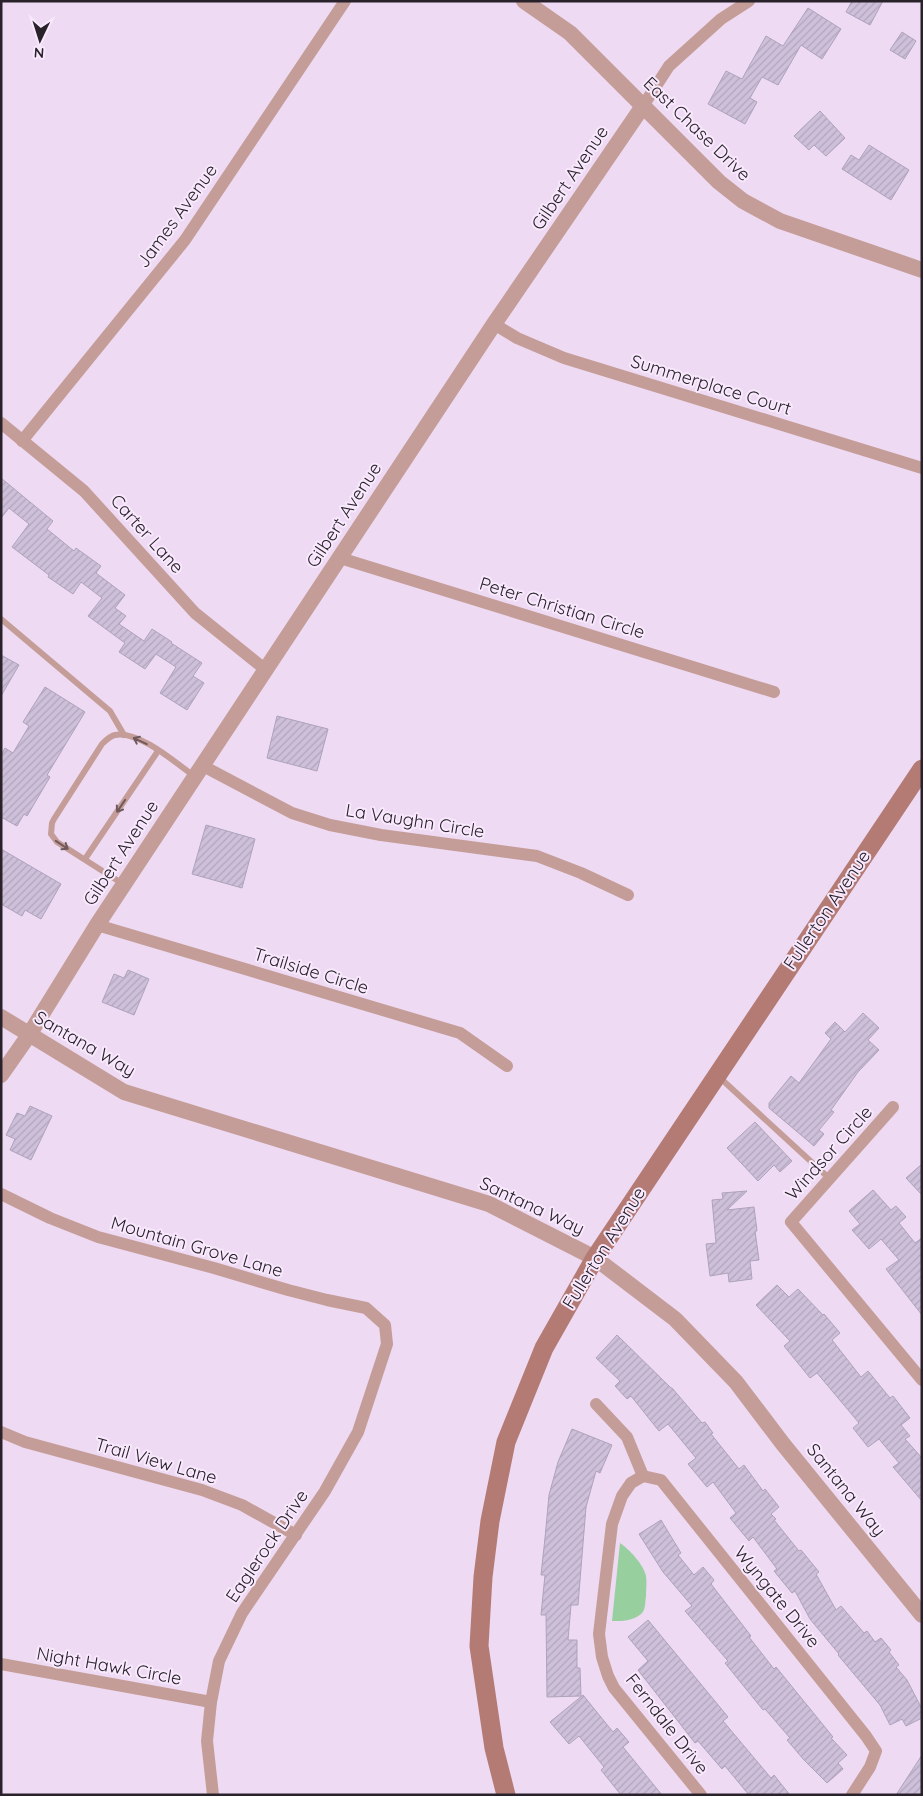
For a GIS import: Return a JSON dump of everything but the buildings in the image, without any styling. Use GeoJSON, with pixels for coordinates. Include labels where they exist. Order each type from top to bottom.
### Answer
{"type":"FeatureCollection","features":[{"type":"Feature","properties":{"kind":"main road","name":"Fullerton Avenue"},"geometry":{"type":"LineString","coordinates":[[506,1795],[494,1748],[479,1646],[483,1576],[490,1521],[506,1442],[544,1348],[595,1258],[922,769]]}},
{"type":"Feature","properties":{"kind":"street","name":"James Avenue"},"geometry":{"type":"LineString","coordinates":[[22,441],[185,240],[345,1]]}},
{"type":"Feature","properties":{"kind":"street","name":"East Chase Drive"},"geometry":{"type":"LineString","coordinates":[[524,1],[570,33],[719,182],[760,211],[780,221],[821,236],[922,270]]}},
{"type":"Feature","properties":{"kind":"street","name":"Gilbert Avenue"},"geometry":{"type":"LineString","coordinates":[[1,1075],[29,1035],[97,925],[494,324],[669,66],[721,19],[749,1]]}},
{"type":"Feature","properties":{"kind":"street","name":"Summerplace Court"},"geometry":{"type":"LineString","coordinates":[[494,324],[517,338],[564,358],[922,468]]}},
{"type":"Feature","properties":{"kind":"street","name":"Carter Lane"},"geometry":{"type":"LineString","coordinates":[[1,423],[84,491],[195,613],[266,670]]}},
{"type":"Feature","properties":{"kind":"street","name":"Peter Christian Circle"},"geometry":{"type":"LineString","coordinates":[[340,558],[774,692]]}},
{"type":"Feature","properties":{"kind":"street","name":"La Vaughn Circle"},"geometry":{"type":"LineString","coordinates":[[199,771],[292,813],[330,825],[381,836],[537,856],[580,872],[628,895]]}},
{"type":"Feature","properties":{"kind":"street","name":"Trailside Circle"},"geometry":{"type":"LineString","coordinates":[[97,925],[460,1033],[507,1066]]}},
{"type":"Feature","properties":{"kind":"street","name":"Santana Way"},"geometry":{"type":"LineString","coordinates":[[1,1017],[124,1092],[489,1204],[595,1258],[675,1319],[736,1382],[783,1444],[922,1615]]}},
{"type":"Feature","properties":{"kind":"street","name":"Windsor Circle"},"geometry":{"type":"LineString","coordinates":[[893,1107],[791,1222],[921,1377]]}},
{"type":"Feature","properties":{"kind":"street","name":"Mountain Grove Lane"},"geometry":{"type":"LineString","coordinates":[[1,1194],[50,1218],[98,1237],[288,1290],[366,1308],[385,1325]]}},
{"type":"Feature","properties":{"kind":"street","name":"Eaglerock Drive"},"geometry":{"type":"LineString","coordinates":[[213,1795],[207,1740],[211,1702],[219,1661],[242,1613],[325,1491],[358,1432],[387,1344],[385,1325]]}},
{"type":"Feature","properties":{"kind":"street"},"geometry":{"type":"LineString","coordinates":[[596,1404],[627,1437],[643,1476]]}},
{"type":"Feature","properties":{"kind":"street","name":"Trail View Lane"},"geometry":{"type":"LineString","coordinates":[[1,1432],[33,1445],[202,1490],[242,1505],[296,1535]]}},
{"type":"Feature","properties":{"kind":"street","name":"Wyngate Drive"},"geometry":{"type":"LineString","coordinates":[[643,1476],[661,1480],[876,1751],[870,1767],[852,1795]]}},
{"type":"Feature","properties":{"kind":"street","name":"Ferndale Drive"},"geometry":{"type":"LineString","coordinates":[[643,1476],[630,1483],[622,1496],[612,1524],[599,1634],[602,1657],[614,1688],[701,1795]]}},
{"type":"Feature","properties":{"kind":"street","name":"Night Hawk Circle"},"geometry":{"type":"LineString","coordinates":[[1,1664],[211,1702]]}},
{"type":"Feature","properties":{"kind":"lane"},"geometry":{"type":"LineString","coordinates":[[1,618],[110,711],[124,735]]}},
{"type":"Feature","properties":{"kind":"lane"},"geometry":{"type":"LineString","coordinates":[[124,884],[53,838],[51,834],[52,823],[102,744],[115,735],[124,735],[143,742],[199,771]]}},
{"type":"Feature","properties":{"kind":"lane"},"geometry":{"type":"LineString","coordinates":[[85,859],[158,751]]}},
{"type":"Feature","properties":{"kind":"lane"},"geometry":{"type":"LineString","coordinates":[[717,1075],[830,1179]]}},
{"type":"Feature","properties":{"kind":"green space"},"geometry":{"type":"Polygon","coordinates":[[[620,1543],[636,1558],[645,1572],[646,1596],[644,1610],[641,1614],[627,1620],[612,1621],[620,1543]]]}}]}
